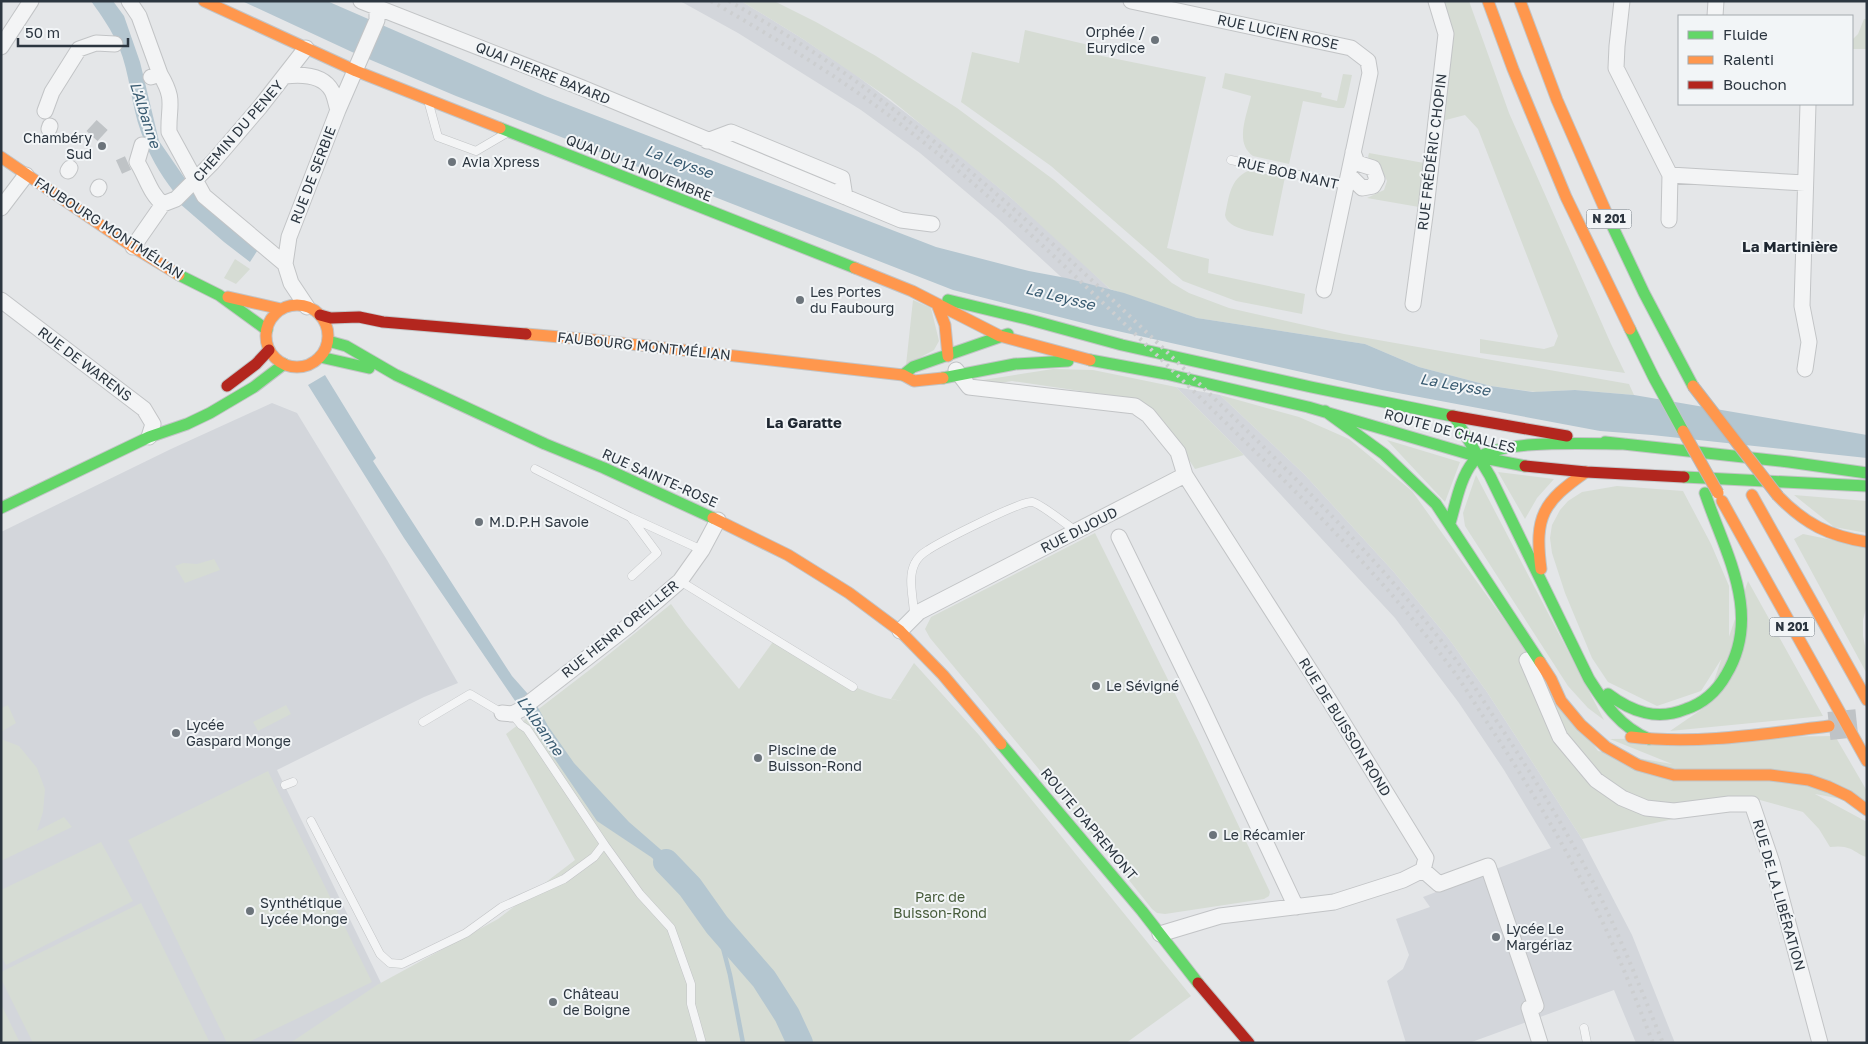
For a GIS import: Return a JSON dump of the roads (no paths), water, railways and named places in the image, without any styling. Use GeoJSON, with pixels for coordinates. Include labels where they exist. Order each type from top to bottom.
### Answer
{"type":"FeatureCollection","features":[{"type":"Feature","properties":{"kind":"main road","name":"QUAI DU 11 NOVEMBRE"},"geometry":{"type":"LineString","coordinates":[[204,1],[306,48],[359,65],[428,100],[912,291],[1000,336],[1092,360]]}},
{"type":"Feature","properties":{"kind":"main road","name":"N 201"},"geometry":{"type":"LineString","coordinates":[[1520,1],[1564,118],[1600,200],[1655,315],[1752,495],[1867,700]]}},
{"type":"Feature","properties":{"kind":"main road","name":"N 201"},"geometry":{"type":"LineString","coordinates":[[1489,6],[1516,78],[1566,198],[1654,378],[1867,761]]}},
{"type":"Feature","properties":{"kind":"main road","name":"FAUBOURG MONTMÉLIAN"},"geometry":{"type":"LineString","coordinates":[[1,157],[133,247],[173,272],[219,295],[267,330]]}},
{"type":"Feature","properties":{"kind":"main road","name":"QUAI DU 11 NOVEMBRE"},"geometry":{"type":"LineString","coordinates":[[912,291],[1026,318],[1122,345]]}},
{"type":"Feature","properties":{"kind":"main road","name":"FAUBOURG MONTMÉLIAN"},"geometry":{"type":"LineString","coordinates":[[219,295],[284,308]]}},
{"type":"Feature","properties":{"kind":"main road"},"geometry":{"type":"LineString","coordinates":[[937,304],[945,325],[948,356]]}},
{"type":"Feature","properties":{"kind":"main road"},"geometry":{"type":"LineString","coordinates":[[300,305],[307,307],[320,315],[324,321],[328,338],[320,357],[314,362],[300,367],[284,364],[269,350],[266,340],[267,330],[274,315],[284,308],[300,305]]}},
{"type":"Feature","properties":{"kind":"main road","name":"FAUBOURG MONTMÉLIAN"},"geometry":{"type":"LineString","coordinates":[[320,315],[331,318],[359,317],[384,322],[594,340],[903,375],[914,381],[1015,364],[1092,360]]}},
{"type":"Feature","properties":{"kind":"main road","name":"FAUBOURG MONTMÉLIAN"},"geometry":{"type":"LineString","coordinates":[[360,330],[384,322]]}},
{"type":"Feature","properties":{"kind":"main road","name":"QUAI DU 11 NOVEMBRE"},"geometry":{"type":"LineString","coordinates":[[1000,336],[1011,333],[1037,332],[1085,336]]}},
{"type":"Feature","properties":{"kind":"main road"},"geometry":{"type":"LineString","coordinates":[[328,338],[346,335]]}},
{"type":"Feature","properties":{"kind":"main road"},"geometry":{"type":"LineString","coordinates":[[903,375],[913,367],[1000,336]]}},
{"type":"Feature","properties":{"kind":"main road","name":"RUE SAINTE-ROSE"},"geometry":{"type":"LineString","coordinates":[[328,338],[346,346],[396,375],[545,444],[604,468],[718,520],[788,555],[849,593],[900,631]]}},
{"type":"Feature","properties":{"kind":"main road","name":"ROUTE DE CHALLES"},"geometry":{"type":"LineString","coordinates":[[1122,345],[1311,387],[1562,436],[1867,472]]}},
{"type":"Feature","properties":{"kind":"main road"},"geometry":{"type":"LineString","coordinates":[[217,392],[256,364],[269,350]]}},
{"type":"Feature","properties":{"kind":"main road","name":"RUE SAINTE-ROSE"},"geometry":{"type":"LineString","coordinates":[[320,357],[396,375]]}},
{"type":"Feature","properties":{"kind":"main road","name":"ROUTE DE CHALLES"},"geometry":{"type":"LineString","coordinates":[[1092,360],[1166,374],[1325,411],[1479,457],[1528,467],[1586,472],[1867,486]]}},
{"type":"Feature","properties":{"kind":"main road"},"geometry":{"type":"LineString","coordinates":[[1,508],[150,437],[187,424],[210,413],[254,387],[284,364]]}},
{"type":"Feature","properties":{"kind":"main road"},"geometry":{"type":"LineString","coordinates":[[1691,384],[1778,496],[1793,512],[1820,530],[1840,537],[1867,542]]}},
{"type":"Feature","properties":{"kind":"main road"},"geometry":{"type":"LineString","coordinates":[[1325,411],[1384,454],[1436,504],[1551,679],[1555,692],[1575,719],[1596,740],[1620,756],[1646,768],[1674,774],[1785,775],[1810,780],[1834,788],[1867,810]]}},
{"type":"Feature","properties":{"kind":"main road"},"geometry":{"type":"LineString","coordinates":[[150,437],[182,414]]}},
{"type":"Feature","properties":{"kind":"main road"},"geometry":{"type":"LineString","coordinates":[[1454,416],[1479,457],[1589,679],[1604,703],[1616,717],[1634,732],[1649,739]]}},
{"type":"Feature","properties":{"kind":"main road"},"geometry":{"type":"LineString","coordinates":[[1589,679],[1619,703],[1635,711],[1665,716],[1688,710],[1705,700],[1728,673],[1734,662],[1743,626],[1742,600],[1734,571],[1682,430]]}},
{"type":"Feature","properties":{"kind":"main road"},"geometry":{"type":"LineString","coordinates":[[1450,523],[1466,473],[1479,457],[1522,445],[1624,444]]}},
{"type":"Feature","properties":{"kind":"main road"},"geometry":{"type":"LineString","coordinates":[[1546,592],[1538,543],[1540,519],[1546,506],[1554,496],[1586,472]]}},
{"type":"Feature","properties":{"kind":"main road","name":"ROUTE D'APREMONT"},"geometry":{"type":"LineString","coordinates":[[900,631],[943,675],[1086,843],[1200,986],[1249,1043]]}},
{"type":"Feature","properties":{"kind":"main road"},"geometry":{"type":"LineString","coordinates":[[1551,679],[1593,721]]}},
{"type":"Feature","properties":{"kind":"main road"},"geometry":{"type":"LineString","coordinates":[[1616,733],[1649,739],[1691,742],[1829,726]]}},
{"type":"Feature","properties":{"kind":"street"},"geometry":{"type":"LineString","coordinates":[[1,47],[32,1]]}},
{"type":"Feature","properties":{"kind":"street"},"geometry":{"type":"LineString","coordinates":[[129,1],[139,16],[156,76],[166,84],[172,106],[169,132],[189,165],[193,183],[204,196],[285,264]]}},
{"type":"Feature","properties":{"kind":"street","name":"QUAI PIERRE BAYARD"},"geometry":{"type":"LineString","coordinates":[[361,1],[377,14],[580,87],[901,220],[932,224]]}},
{"type":"Feature","properties":{"kind":"street","name":"RUE LUCIEN ROSE"},"geometry":{"type":"LineString","coordinates":[[1131,1],[1351,48],[1368,60],[1370,74],[1324,290]]}},
{"type":"Feature","properties":{"kind":"street","name":"RUE FRÉDÉRIC CHOPIN"},"geometry":{"type":"LineString","coordinates":[[1413,304],[1446,34],[1436,1]]}},
{"type":"Feature","properties":{"kind":"street"},"geometry":{"type":"LineString","coordinates":[[1622,1],[1616,46],[1616,68],[1670,175],[1669,220]]}},
{"type":"Feature","properties":{"kind":"street"},"geometry":{"type":"LineString","coordinates":[[1715,15],[1716,1]]}},
{"type":"Feature","properties":{"kind":"street","name":"RUE DE SERBIE"},"geometry":{"type":"LineString","coordinates":[[307,307],[291,283],[285,264],[289,237],[338,110],[359,65],[377,14]]}},
{"type":"Feature","properties":{"kind":"street"},"geometry":{"type":"LineString","coordinates":[[45,111],[52,92],[79,49],[96,43],[115,44]]}},
{"type":"Feature","properties":{"kind":"street","name":"CHEMIN DU PENEY"},"geometry":{"type":"LineString","coordinates":[[133,247],[169,202],[193,183],[285,76],[306,48]]}},
{"type":"Feature","properties":{"kind":"street"},"geometry":{"type":"LineString","coordinates":[[285,76],[300,74],[320,80],[332,91],[338,110]]}},
{"type":"Feature","properties":{"kind":"street"},"geometry":{"type":"LineString","coordinates":[[1805,369],[1808,342],[1802,306],[1808,105]]}},
{"type":"Feature","properties":{"kind":"street"},"geometry":{"type":"LineString","coordinates":[[142,145],[133,163],[145,174],[155,198],[169,202]]}},
{"type":"Feature","properties":{"kind":"street"},"geometry":{"type":"LineString","coordinates":[[1347,180],[1362,188],[1373,186],[1377,180],[1373,168],[1357,163],[1353,152]]}},
{"type":"Feature","properties":{"kind":"street"},"geometry":{"type":"LineString","coordinates":[[1,208],[26,175]]}},
{"type":"Feature","properties":{"kind":"street"},"geometry":{"type":"LineString","coordinates":[[1670,175],[1805,184]]}},
{"type":"Feature","properties":{"kind":"street","name":"RUE DE SERBIE"},"geometry":{"type":"LineString","coordinates":[[284,308],[291,283]]}},
{"type":"Feature","properties":{"kind":"street","name":"RUE DE WARENS"},"geometry":{"type":"LineString","coordinates":[[1,300],[144,409],[152,424],[150,437]]}},
{"type":"Feature","properties":{"kind":"street"},"geometry":{"type":"LineString","coordinates":[[948,356],[958,375],[969,387],[1136,406],[1148,416],[1178,452],[1185,475]]}},
{"type":"Feature","properties":{"kind":"street","name":"RUE DIJOUD"},"geometry":{"type":"LineString","coordinates":[[900,631],[919,612],[1185,475]]}},
{"type":"Feature","properties":{"kind":"street","name":"RUE DE BUISSON ROND"},"geometry":{"type":"LineString","coordinates":[[1185,475],[1329,700],[1426,858],[1423,870]]}},
{"type":"Feature","properties":{"kind":"street","name":"RUE HENRI OREILLER"},"geometry":{"type":"LineString","coordinates":[[511,712],[534,698],[628,626],[680,581],[702,550],[718,520]]}},
{"type":"Feature","properties":{"kind":"street"},"geometry":{"type":"LineString","coordinates":[[1119,538],[1200,703],[1296,907]]}},
{"type":"Feature","properties":{"kind":"street","name":"RUE DE LA LIBÉRATION"},"geometry":{"type":"LineString","coordinates":[[1525,638],[1527,663],[1560,736],[1596,780],[1622,798],[1646,808],[1674,811],[1729,804],[1752,804],[1772,863],[1820,1043]]}},
{"type":"Feature","properties":{"kind":"street"},"geometry":{"type":"LineString","coordinates":[[1160,934],[1220,916],[1334,902],[1403,880],[1423,870],[1439,884],[1488,866],[1536,1006],[1529,1008],[1540,1043]]}},
{"type":"Feature","properties":{"kind":"lane"},"geometry":{"type":"LineString","coordinates":[[428,100],[438,137],[476,151],[509,132]]}},
{"type":"Feature","properties":{"kind":"lane","name":"RUE BOB NANT"},"geometry":{"type":"LineString","coordinates":[[1231,160],[1347,180]]}},
{"type":"Feature","properties":{"kind":"lane"},"geometry":{"type":"LineString","coordinates":[[535,469],[630,517],[702,550]]}},
{"type":"Feature","properties":{"kind":"lane"},"geometry":{"type":"LineString","coordinates":[[914,617],[912,572],[920,556],[936,545],[1020,504],[1031,502],[1039,504],[1076,531]]}},
{"type":"Feature","properties":{"kind":"lane"},"geometry":{"type":"LineString","coordinates":[[630,517],[657,554],[632,576]]}},
{"type":"Feature","properties":{"kind":"lane"},"geometry":{"type":"LineString","coordinates":[[680,581],[854,687]]}},
{"type":"Feature","properties":{"kind":"lane"},"geometry":{"type":"LineString","coordinates":[[423,722],[470,694],[511,712],[521,725],[527,729],[640,894],[671,928],[691,984],[691,1004],[702,1043]]}},
{"type":"Feature","properties":{"kind":"lane"},"geometry":{"type":"LineString","coordinates":[[311,821],[380,954],[390,963],[402,964],[466,933],[502,907],[564,879],[594,857],[604,844]]}},
{"type":"Feature","properties":{"kind":"lane"},"geometry":{"type":"LineString","coordinates":[[1584,1028],[1587,1043]]}},
{"type":"Feature","properties":{"kind":"water"},"geometry":{"type":"Polygon","coordinates":[[[91,1],[113,1],[124,16],[140,62],[159,141],[188,183],[174,192],[147,148],[119,47],[91,1]]]}},
{"type":"Feature","properties":{"kind":"water","name":"La Leysse"},"geometry":{"type":"Polygon","coordinates":[[[242,1],[327,1],[545,96],[936,247],[1124,293],[1197,318],[1365,344],[1419,367],[1491,386],[1533,392],[1575,390],[1634,395],[1867,435],[1867,458],[1600,431],[1382,390],[1095,326],[953,290],[456,96],[352,52],[242,1]]]}},
{"type":"Feature","properties":{"kind":"water"},"geometry":{"type":"Polygon","coordinates":[[[190,191],[220,216],[261,245],[250,262],[179,203],[190,191]]]}},
{"type":"Feature","properties":{"kind":"water"},"geometry":{"type":"Polygon","coordinates":[[[325,375],[376,458],[373,461],[512,676],[535,702],[548,726],[574,763],[629,822],[667,855],[691,884],[690,887],[682,885],[651,857],[597,821],[404,538],[308,385],[325,375]]]}},
{"type":"Feature","properties":{"kind":"waterway","name":"L'Albanne"},"geometry":{"type":"LineString","coordinates":[[666,862],[690,887],[717,925],[764,979],[787,1015],[800,1043]]}},
{"type":"Feature","properties":{"kind":"waterway"},"geometry":{"type":"LineString","coordinates":[[717,925],[730,975],[743,1043]]}},
{"type":"Feature","properties":{"kind":"tunnel"},"geometry":{"type":"LineString","coordinates":[[92,136],[104,123]]}},
{"type":"Feature","properties":{"kind":"tunnel"},"geometry":{"type":"LineString","coordinates":[[119,167],[128,163]]}},
{"type":"Feature","properties":{"kind":"tunnel"},"geometry":{"type":"LineString","coordinates":[[1829,726],[1867,722]]}},
{"type":"Feature","properties":{"kind":"railway"},"geometry":{"type":"LineString","coordinates":[[711,1],[782,43],[851,88],[974,184],[1052,254],[1164,362],[1348,546],[1417,624],[1454,671],[1539,804],[1576,869],[1605,928],[1653,1043]]}},
{"type":"Feature","properties":{"kind":"railway"},"geometry":{"type":"LineString","coordinates":[[729,1],[829,62],[902,116],[981,180],[1057,248],[1243,427],[1318,501],[1389,578],[1456,660],[1561,823],[1607,910],[1663,1043]]}},
{"type":"Feature","properties":{"kind":"place","name":"Orphée / Eurydice"},"geometry":{"type":"Point","coordinates":[1155,40]}},
{"type":"Feature","properties":{"kind":"place","name":"Chambéry Sud"},"geometry":{"type":"Point","coordinates":[102,146]}},
{"type":"Feature","properties":{"kind":"place","name":"Avia Xpress"},"geometry":{"type":"Point","coordinates":[452,162]}},
{"type":"Feature","properties":{"kind":"place","name":"Les Portes du Faubourg"},"geometry":{"type":"Point","coordinates":[800,300]}},
{"type":"Feature","properties":{"kind":"place","name":"M.D.P.H Savoie"},"geometry":{"type":"Point","coordinates":[479,522]}},
{"type":"Feature","properties":{"kind":"place","name":"Le Sévigné"},"geometry":{"type":"Point","coordinates":[1096,686]}},
{"type":"Feature","properties":{"kind":"place","name":"Lycée Gaspard Monge"},"geometry":{"type":"Point","coordinates":[176,733]}},
{"type":"Feature","properties":{"kind":"place","name":"Piscine de Buisson-Rond"},"geometry":{"type":"Point","coordinates":[758,758]}},
{"type":"Feature","properties":{"kind":"place","name":"Le Récamier"},"geometry":{"type":"Point","coordinates":[1213,835]}},
{"type":"Feature","properties":{"kind":"place","name":"Synthétique Lycée Monge"},"geometry":{"type":"Point","coordinates":[250,911]}},
{"type":"Feature","properties":{"kind":"place","name":"Lycée Le Margériaz"},"geometry":{"type":"Point","coordinates":[1496,937]}},
{"type":"Feature","properties":{"kind":"place","name":"Château de Boigne"},"geometry":{"type":"Point","coordinates":[553,1002]}},
{"type":"Feature","properties":{"kind":"district","name":"La Martinière"},"geometry":{"type":"Point","coordinates":[1790,247]}},
{"type":"Feature","properties":{"kind":"district","name":"La Garatte"},"geometry":{"type":"Point","coordinates":[804,423]}},
{"type":"Feature","properties":{"kind":"park label","name":"Parc de Buisson-Rond"},"geometry":{"type":"Point","coordinates":[940,906]}}]}
